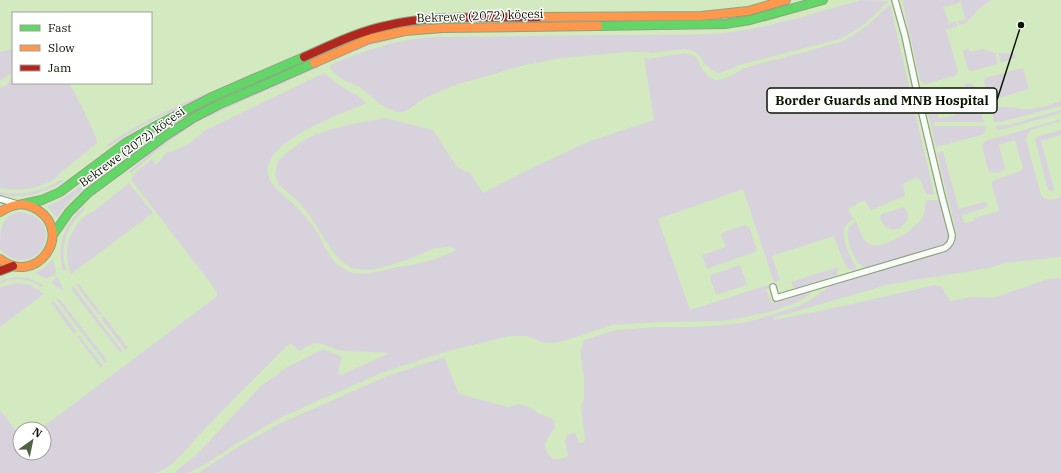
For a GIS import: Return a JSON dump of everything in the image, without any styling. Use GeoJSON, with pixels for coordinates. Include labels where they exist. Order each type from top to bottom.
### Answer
{"type":"FeatureCollection","features":[{"type":"Feature","properties":{"kind":"main road","name":"Bekrewe (2072) köçesi"},"geometry":{"type":"LineString","coordinates":[[0,212],[6,208],[20,204],[42,200],[60,192],[132,140],[208,99],[366,30],[384,25],[443,18],[701,16],[748,11],[786,0]]}},
{"type":"Feature","properties":{"kind":"main road","name":"Bekrewe (2072) köçesi"},"geometry":{"type":"LineString","coordinates":[[0,271],[13,266],[30,266],[41,260],[48,252],[53,235],[67,214],[78,202],[137,156],[193,118],[218,105],[369,39],[405,31],[443,28],[725,24],[750,20],[823,0]]}},
{"type":"Feature","properties":{"kind":"main road"},"geometry":{"type":"LineString","coordinates":[[20,204],[34,207],[44,214],[50,224],[53,235]]}},
{"type":"Feature","properties":{"kind":"main road"},"geometry":{"type":"LineString","coordinates":[[0,259],[13,266]]}},
{"type":"Feature","properties":{"kind":"street"},"geometry":{"type":"LineString","coordinates":[[773,287],[776,298],[945,248],[952,240],[905,36],[895,0]]}},
{"type":"Feature","properties":{"kind":"street"},"geometry":{"type":"LineString","coordinates":[[0,199],[20,204]]}},
{"type":"Feature","properties":{"kind":"shaded area"},"geometry":{"type":"Polygon","coordinates":[[[861,0],[889,1],[866,23],[840,39],[743,64],[719,73],[713,71],[704,63],[699,54],[691,50],[684,49],[651,53],[628,52],[561,58],[521,66],[455,85],[423,99],[408,110],[397,112],[380,104],[361,88],[342,79],[330,68],[330,65],[369,50],[422,38],[717,34],[735,32],[772,24],[861,0]]]}},
{"type":"Feature","properties":{"kind":"shaded area"},"geometry":{"type":"Polygon","coordinates":[[[902,0],[991,0],[979,9],[966,23],[959,25],[958,21],[967,19],[966,17],[965,18],[961,1],[959,3],[943,7],[949,22],[948,25],[956,21],[958,26],[946,30],[958,71],[955,76],[925,84],[920,80],[902,0]]]}},
{"type":"Feature","properties":{"kind":"shaded area"},"geometry":{"type":"Polygon","coordinates":[[[890,4],[934,194],[927,194],[924,191],[920,179],[916,178],[903,184],[905,196],[871,210],[864,200],[848,209],[854,219],[845,227],[844,240],[857,269],[851,270],[846,266],[834,236],[772,256],[780,280],[774,282],[743,189],[658,219],[690,310],[768,285],[769,288],[766,289],[771,303],[816,289],[803,299],[769,312],[723,321],[660,322],[612,325],[567,340],[553,343],[542,342],[527,336],[509,336],[448,351],[384,372],[324,398],[278,419],[189,473],[174,473],[197,454],[261,386],[286,368],[323,349],[342,357],[338,373],[341,375],[390,353],[338,350],[322,344],[314,343],[299,351],[290,343],[176,460],[157,473],[0,473],[0,410],[12,426],[12,461],[52,461],[52,421],[51,421],[216,297],[217,294],[215,289],[132,181],[134,175],[152,159],[156,165],[168,151],[171,152],[187,145],[206,130],[324,73],[367,103],[339,114],[302,132],[286,143],[273,155],[268,168],[271,182],[309,221],[335,262],[353,273],[364,274],[427,261],[456,250],[451,247],[435,248],[407,260],[368,270],[353,269],[341,261],[330,248],[311,217],[298,201],[279,185],[275,175],[279,160],[304,140],[316,134],[347,125],[385,118],[433,130],[456,166],[470,173],[483,193],[590,141],[654,120],[644,58],[649,59],[684,53],[693,55],[696,57],[707,75],[716,80],[729,77],[744,68],[841,42],[867,26],[890,4]]]}},
{"type":"Feature","properties":{"kind":"shaded area"},"geometry":{"type":"Polygon","coordinates":[[[396,37],[396,39],[368,46],[346,55],[197,122],[164,145],[131,173],[129,171],[163,143],[196,121],[345,53],[367,44],[396,37]]]}},
{"type":"Feature","properties":{"kind":"shaded area"},"geometry":{"type":"Polygon","coordinates":[[[12,49],[12,73],[0,81],[0,52],[12,49]]]}},
{"type":"Feature","properties":{"kind":"shaded area"},"geometry":{"type":"Polygon","coordinates":[[[969,49],[970,52],[982,49],[996,53],[997,64],[970,71],[963,52],[969,49]]]}},
{"type":"Feature","properties":{"kind":"shaded area"},"geometry":{"type":"Polygon","coordinates":[[[999,53],[1015,54],[1015,58],[1001,63],[999,53]]]}},
{"type":"Feature","properties":{"kind":"shaded area"},"geometry":{"type":"Polygon","coordinates":[[[1023,68],[1029,89],[992,100],[988,99],[984,82],[985,78],[1023,68]]]}},
{"type":"Feature","properties":{"kind":"shaded area"},"geometry":{"type":"Polygon","coordinates":[[[12,79],[12,84],[70,84],[96,137],[97,143],[57,177],[44,184],[37,187],[15,190],[0,188],[0,88],[12,79]]]}},
{"type":"Feature","properties":{"kind":"shaded area"},"geometry":{"type":"Polygon","coordinates":[[[970,83],[974,85],[984,122],[934,122],[933,126],[985,126],[985,132],[982,135],[936,147],[925,100],[933,98],[939,119],[971,110],[964,84],[970,83]]]}},
{"type":"Feature","properties":{"kind":"shaded area"},"geometry":{"type":"Polygon","coordinates":[[[204,94],[204,96],[147,123],[108,147],[107,145],[118,137],[166,111],[204,94]]]}},
{"type":"Feature","properties":{"kind":"shaded area"},"geometry":{"type":"Polygon","coordinates":[[[1061,101],[1061,106],[1000,122],[994,122],[992,112],[1000,107],[1031,109],[1061,101]]]}},
{"type":"Feature","properties":{"kind":"shaded area"},"geometry":{"type":"Polygon","coordinates":[[[1061,110],[1061,113],[1004,129],[998,130],[995,126],[1008,125],[1061,110]]]}},
{"type":"Feature","properties":{"kind":"shaded area"},"geometry":{"type":"Polygon","coordinates":[[[1061,119],[1061,121],[1031,130],[1027,135],[1026,140],[1041,195],[1050,200],[1061,197],[1061,257],[1004,263],[990,268],[890,284],[773,318],[774,320],[935,285],[942,287],[950,301],[973,297],[993,298],[1048,279],[1061,278],[1061,473],[198,473],[243,444],[281,423],[385,377],[444,357],[459,394],[508,407],[519,404],[527,406],[554,420],[555,428],[547,440],[545,448],[549,455],[554,459],[561,459],[568,456],[565,441],[567,435],[575,433],[580,443],[584,443],[585,438],[581,407],[584,401],[584,378],[581,349],[584,340],[616,330],[724,325],[755,320],[799,306],[835,283],[947,249],[954,244],[957,235],[937,153],[943,151],[959,209],[983,202],[987,204],[985,208],[962,215],[964,223],[974,221],[974,218],[999,211],[992,185],[993,181],[1020,171],[1023,168],[1015,140],[999,145],[1005,169],[996,173],[990,172],[988,170],[982,146],[985,141],[1061,119]]]}},
{"type":"Feature","properties":{"kind":"shaded area"},"geometry":{"type":"Polygon","coordinates":[[[1061,130],[1061,135],[1041,141],[1054,189],[1053,191],[1049,190],[1047,187],[1035,139],[1038,136],[1061,130]]]}},
{"type":"Feature","properties":{"kind":"shaded area"},"geometry":{"type":"Polygon","coordinates":[[[129,149],[131,150],[130,152],[90,182],[72,199],[57,217],[47,206],[59,201],[75,190],[129,149]]]}},
{"type":"Feature","properties":{"kind":"shaded area"},"geometry":{"type":"Polygon","coordinates":[[[60,180],[64,181],[49,189],[34,194],[17,196],[0,195],[0,192],[16,194],[39,190],[46,188],[60,180]]]}},
{"type":"Feature","properties":{"kind":"shaded area"},"geometry":{"type":"Polygon","coordinates":[[[129,183],[153,213],[71,274],[67,260],[67,247],[74,229],[85,216],[93,212],[129,183]]]}},
{"type":"Feature","properties":{"kind":"shaded area"},"geometry":{"type":"Polygon","coordinates":[[[938,200],[941,203],[949,234],[942,246],[875,267],[865,267],[858,262],[852,252],[848,240],[848,231],[852,224],[856,221],[862,236],[868,243],[881,245],[905,234],[918,223],[923,217],[926,201],[938,200]]]}},
{"type":"Feature","properties":{"kind":"shaded area"},"geometry":{"type":"Polygon","coordinates":[[[83,207],[85,209],[73,222],[66,236],[63,252],[66,270],[63,271],[60,253],[63,236],[66,228],[83,207]]]}},
{"type":"Feature","properties":{"kind":"shaded area"},"geometry":{"type":"Polygon","coordinates":[[[902,207],[906,210],[908,216],[903,225],[900,228],[892,230],[886,227],[881,221],[881,214],[902,207]]]}},
{"type":"Feature","properties":{"kind":"shaded area"},"geometry":{"type":"Polygon","coordinates":[[[20,212],[31,215],[40,221],[45,230],[46,239],[43,247],[37,254],[29,259],[20,260],[10,257],[0,249],[0,242],[2,225],[5,220],[13,214],[20,212]]]}},
{"type":"Feature","properties":{"kind":"shaded area"},"geometry":{"type":"Polygon","coordinates":[[[745,225],[750,229],[757,251],[707,269],[702,255],[726,247],[721,235],[722,233],[745,225]]]}},
{"type":"Feature","properties":{"kind":"shaded area"},"geometry":{"type":"Polygon","coordinates":[[[53,259],[56,273],[47,279],[35,273],[44,268],[53,259]]]}},
{"type":"Feature","properties":{"kind":"shaded area"},"geometry":{"type":"Polygon","coordinates":[[[740,265],[747,285],[716,294],[710,278],[711,275],[740,265]]]}},
{"type":"Feature","properties":{"kind":"shaded area"},"geometry":{"type":"Polygon","coordinates":[[[838,267],[837,275],[796,288],[792,285],[791,282],[838,267]]]}},
{"type":"Feature","properties":{"kind":"shaded area"},"geometry":{"type":"Polygon","coordinates":[[[15,277],[29,278],[43,285],[42,287],[22,279],[0,283],[0,281],[15,277]]]}},
{"type":"Feature","properties":{"kind":"shaded area"},"geometry":{"type":"Polygon","coordinates":[[[58,277],[63,289],[63,291],[51,282],[58,277]]]}},
{"type":"Feature","properties":{"kind":"shaded area"},"geometry":{"type":"Polygon","coordinates":[[[17,283],[30,285],[44,294],[0,327],[0,287],[17,283]]]}},
{"type":"Feature","properties":{"kind":"shaded area"},"geometry":{"type":"Polygon","coordinates":[[[78,283],[102,314],[99,315],[76,285],[78,283]]]}},
{"type":"Feature","properties":{"kind":"shaded area"},"geometry":{"type":"Polygon","coordinates":[[[73,286],[123,352],[118,350],[74,293],[72,289],[73,286]]]}},
{"type":"Feature","properties":{"kind":"shaded area"},"geometry":{"type":"Polygon","coordinates":[[[56,299],[59,299],[62,302],[106,359],[106,364],[56,299]]]}},
{"type":"Feature","properties":{"kind":"shaded area"},"geometry":{"type":"Polygon","coordinates":[[[54,301],[77,332],[74,334],[51,303],[54,301]]]}},
{"type":"Feature","properties":{"kind":"shaded area"},"geometry":{"type":"Polygon","coordinates":[[[104,316],[128,348],[125,350],[101,318],[104,316]]]}},
{"type":"Feature","properties":{"kind":"shaded area"},"geometry":{"type":"Polygon","coordinates":[[[79,335],[103,366],[101,368],[77,337],[79,335]]]}},
{"type":"Feature","properties":{"kind":"traffic: fast"},"geometry":{"type":"LineString","coordinates":[[598,26],[725,24],[750,20],[823,0]]}},
{"type":"Feature","properties":{"kind":"traffic: fast"},"geometry":{"type":"LineString","coordinates":[[23,204],[42,200],[60,192],[127,142],[154,127],[214,96],[304,57]]}},
{"type":"Feature","properties":{"kind":"traffic: fast"},"geometry":{"type":"LineString","coordinates":[[53,235],[69,212],[88,193],[165,136],[193,118],[218,105],[314,63]]}},
{"type":"Feature","properties":{"kind":"traffic: slow"},"geometry":{"type":"LineString","coordinates":[[538,17],[701,16],[748,11],[786,0]]}},
{"type":"Feature","properties":{"kind":"traffic: slow"},"geometry":{"type":"LineString","coordinates":[[314,63],[369,39],[405,31],[443,28],[598,26]]}},
{"type":"Feature","properties":{"kind":"traffic: slow"},"geometry":{"type":"LineString","coordinates":[[0,212],[14,205],[28,205],[38,210],[48,220],[52,232],[51,243],[46,254],[37,262],[26,267],[13,266],[0,259]]}},
{"type":"Feature","properties":{"kind":"traffic: jam"},"geometry":{"type":"LineString","coordinates":[[304,57],[344,39],[403,22],[461,17],[538,17]]}},
{"type":"Feature","properties":{"kind":"traffic: jam"},"geometry":{"type":"LineString","coordinates":[[0,271],[13,266]]}},
{"type":"Feature","properties":{"kind":"place","name":"Border Guards and MNB Hospital"},"geometry":{"type":"Point","coordinates":[1021,25]}}]}
